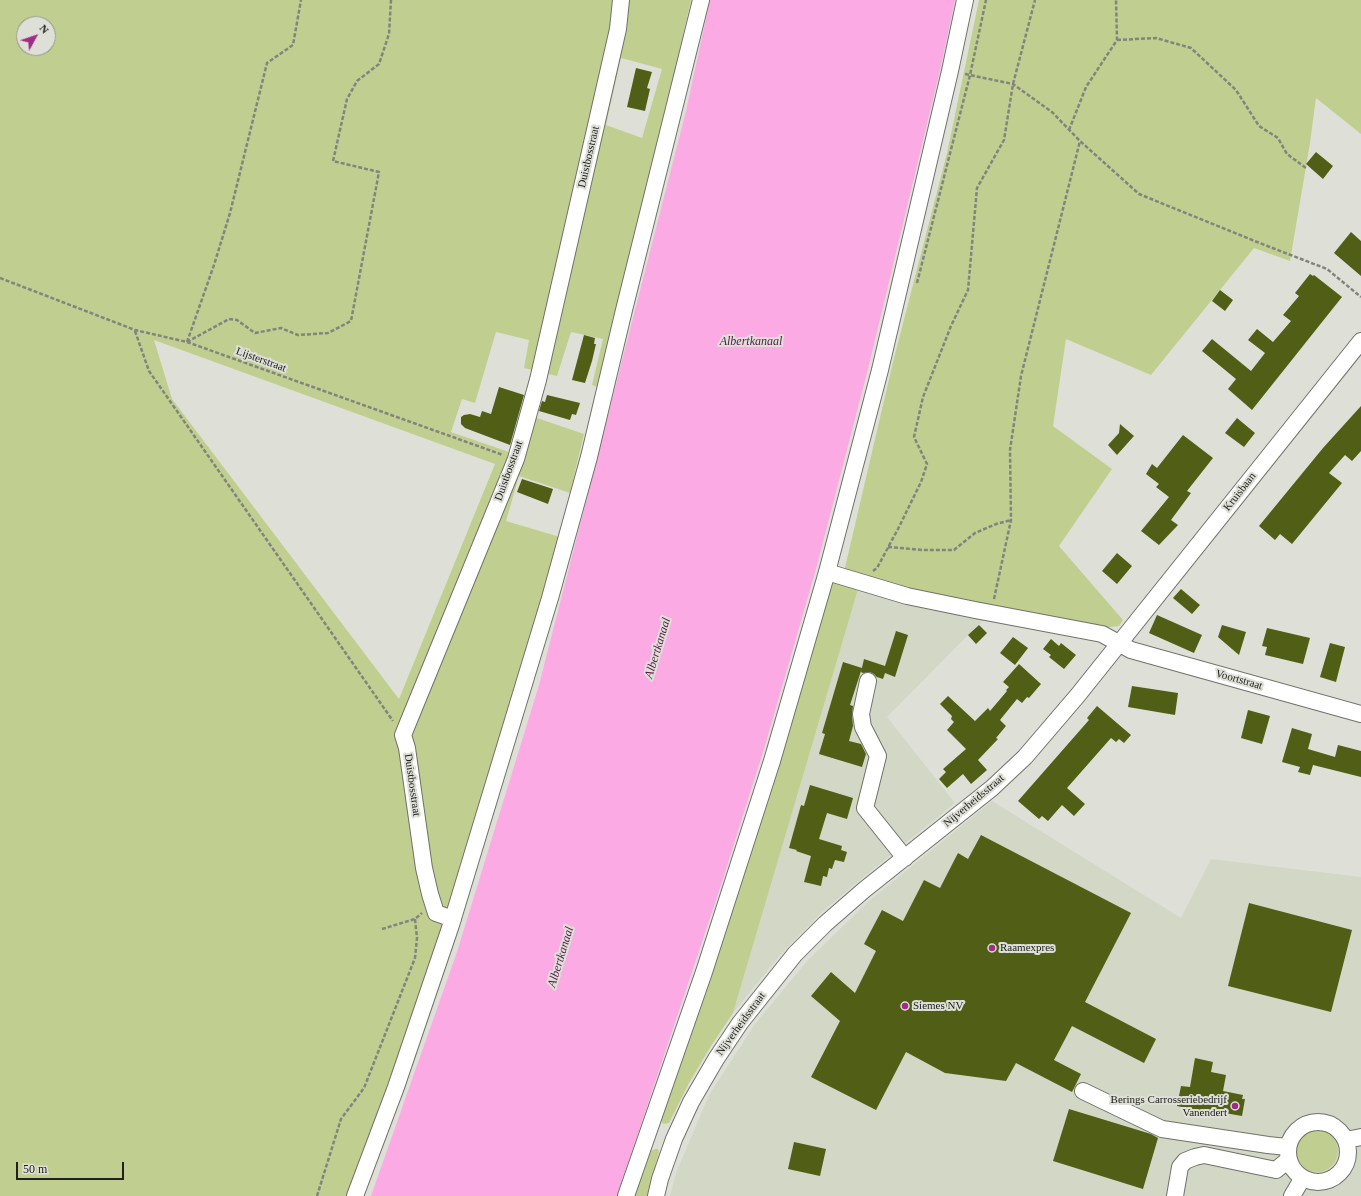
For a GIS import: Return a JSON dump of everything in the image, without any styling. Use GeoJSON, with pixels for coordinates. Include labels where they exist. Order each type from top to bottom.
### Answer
{"type":"FeatureCollection","features":[{"type":"Feature","properties":{"kind":"street","name":"Duistbosstraat"},"geometry":{"type":"LineString","coordinates":[[433,904],[424,868],[407,748],[403,735],[516,459],[538,380],[618,29],[621,0]]}},
{"type":"Feature","properties":{"kind":"street"},"geometry":{"type":"LineString","coordinates":[[355,1196],[396,1087],[453,919],[550,598],[589,457],[701,0]]}},
{"type":"Feature","properties":{"kind":"street"},"geometry":{"type":"LineString","coordinates":[[626,1196],[704,972],[764,784],[827,572],[880,370],[950,71],[965,0]]}},
{"type":"Feature","properties":{"kind":"street","name":"Kruisbaan"},"geometry":{"type":"LineString","coordinates":[[1120,643],[1361,341]]}},
{"type":"Feature","properties":{"kind":"street"},"geometry":{"type":"LineString","coordinates":[[827,572],[908,596],[1102,634],[1120,643]]}},
{"type":"Feature","properties":{"kind":"street","name":"Voortstraat"},"geometry":{"type":"LineString","coordinates":[[1120,643],[1131,650],[1361,714]]}},
{"type":"Feature","properties":{"kind":"street","name":"Nijverheidsstraat"},"geometry":{"type":"LineString","coordinates":[[656,1196],[660,1179],[674,1139],[691,1102],[716,1059],[740,1023],[795,954],[825,924],[992,788],[1025,757],[1120,643]]}},
{"type":"Feature","properties":{"kind":"street"},"geometry":{"type":"LineString","coordinates":[[868,681],[861,714],[863,727],[878,756],[865,808],[905,858]]}},
{"type":"Feature","properties":{"kind":"street"},"geometry":{"type":"LineString","coordinates":[[433,904],[436,913],[453,919]]}},
{"type":"Feature","properties":{"kind":"street"},"geometry":{"type":"LineString","coordinates":[[1083,1091],[1162,1129],[1268,1145],[1288,1154]]}},
{"type":"Feature","properties":{"kind":"street"},"geometry":{"type":"LineString","coordinates":[[1314,1122],[1324,1122],[1353,1138],[1348,1150],[1348,1159],[1344,1168],[1338,1176],[1330,1181],[1320,1183],[1310,1182],[1302,1178],[1291,1168],[1288,1154],[1291,1138],[1297,1130],[1305,1125],[1314,1122]]}},
{"type":"Feature","properties":{"kind":"street"},"geometry":{"type":"LineString","coordinates":[[650,1130],[674,1139]]}},
{"type":"Feature","properties":{"kind":"street"},"geometry":{"type":"LineString","coordinates":[[1175,1196],[1180,1167],[1185,1161],[1195,1157],[1204,1155],[1276,1170],[1288,1154]]}},
{"type":"Feature","properties":{"kind":"street"},"geometry":{"type":"LineString","coordinates":[[1292,1196],[1302,1178]]}},
{"type":"Feature","properties":{"kind":"path"},"geometry":{"type":"LineString","coordinates":[[187,342],[214,265],[230,213],[267,63],[294,45],[301,0]]}},
{"type":"Feature","properties":{"kind":"path"},"geometry":{"type":"LineString","coordinates":[[187,342],[229,319],[237,320],[255,333],[281,328],[298,335],[328,333],[351,321],[379,172],[333,161],[347,98],[357,81],[380,64],[389,34],[391,0]]}},
{"type":"Feature","properties":{"kind":"path"},"geometry":{"type":"LineString","coordinates":[[861,582],[876,568],[888,547],[918,488],[927,464],[914,437],[923,397],[951,326],[968,290],[978,188],[1004,140],[1013,84],[1035,0]]}},
{"type":"Feature","properties":{"kind":"path"},"geometry":{"type":"LineString","coordinates":[[1069,130],[1086,87],[1117,40],[1116,0]]}},
{"type":"Feature","properties":{"kind":"path"},"geometry":{"type":"LineString","coordinates":[[1117,40],[1156,38],[1190,48],[1236,90],[1259,126],[1278,138],[1287,154],[1306,168]]}},
{"type":"Feature","properties":{"kind":"path"},"geometry":{"type":"LineString","coordinates":[[950,71],[1013,84],[1052,112],[1080,141],[1139,194],[1327,269],[1361,297]]}},
{"type":"Feature","properties":{"kind":"path"},"geometry":{"type":"LineString","coordinates":[[991,613],[1011,520],[1010,450],[1021,376],[1080,141]]}},
{"type":"Feature","properties":{"kind":"path","name":"Lijsterstraat"},"geometry":{"type":"LineString","coordinates":[[0,278],[135,330],[187,342],[516,459]]}},
{"type":"Feature","properties":{"kind":"path"},"geometry":{"type":"LineString","coordinates":[[135,330],[149,371],[403,735]]}},
{"type":"Feature","properties":{"kind":"path"},"geometry":{"type":"LineString","coordinates":[[888,547],[923,550],[954,550],[975,533],[996,524],[1011,520]]}},
{"type":"Feature","properties":{"kind":"path"},"geometry":{"type":"LineString","coordinates":[[382,929],[415,919],[433,904]]}},
{"type":"Feature","properties":{"kind":"path"},"geometry":{"type":"LineString","coordinates":[[317,1196],[341,1119],[364,1088],[415,958],[417,938],[415,919]]}},
{"type":"Feature","properties":{"kind":"shaded area"},"geometry":{"type":"Polygon","coordinates":[[[859,586],[988,615],[887,717],[955,803],[820,914],[780,955],[733,1013],[859,586]]]}},
{"type":"Feature","properties":{"kind":"shaded area"},"geometry":{"type":"Polygon","coordinates":[[[992,801],[1181,918],[1211,859],[1361,877],[1361,1196],[670,1196],[676,1173],[709,1095],[755,1024],[808,960],[869,901],[992,801]]]}},
{"type":"Feature","properties":{"kind":"green space"},"geometry":{"type":"Polygon","coordinates":[[[0,0],[691,0],[648,187],[598,387],[592,385],[603,339],[571,332],[557,376],[524,368],[529,340],[496,332],[475,403],[462,399],[451,432],[512,453],[534,417],[584,434],[570,493],[519,476],[506,521],[560,537],[431,969],[349,1196],[0,1196],[0,0]],[[621,58],[606,125],[642,138],[662,69],[621,58]],[[154,340],[172,399],[399,699],[495,464],[154,340]]]}},
{"type":"Feature","properties":{"kind":"green space"},"geometry":{"type":"Polygon","coordinates":[[[979,0],[1361,0],[1361,134],[1316,98],[1290,261],[1254,248],[1151,375],[1066,339],[1053,426],[1112,469],[1059,546],[1123,620],[1119,626],[1102,628],[843,576],[893,362],[947,153],[979,0]]]}},
{"type":"Feature","properties":{"kind":"green space"},"geometry":{"type":"Polygon","coordinates":[[[837,579],[859,586],[733,1013],[689,1083],[669,1123],[663,1124],[660,1119],[830,584],[837,579]]]}},
{"type":"Feature","properties":{"kind":"green space"},"geometry":{"type":"Polygon","coordinates":[[[1313,1130],[1321,1130],[1332,1136],[1338,1147],[1338,1155],[1332,1166],[1321,1172],[1313,1172],[1302,1166],[1296,1155],[1296,1147],[1302,1136],[1313,1130]]]}},
{"type":"Feature","properties":{"kind":"green space"},"geometry":{"type":"Polygon","coordinates":[[[658,1149],[659,1152],[647,1196],[635,1196],[651,1151],[658,1149]]]}},
{"type":"Feature","properties":{"kind":"water","name":"Albertkanaal"},"geometry":{"type":"Polygon","coordinates":[[[710,0],[955,0],[940,70],[868,369],[816,569],[764,749],[720,888],[617,1196],[371,1196],[457,952],[539,685],[686,111],[710,0]]]}},
{"type":"Feature","properties":{"kind":"building"},"geometry":{"type":"Polygon","coordinates":[[[636,68],[652,72],[647,88],[650,89],[645,111],[627,107],[636,68]]]}},
{"type":"Feature","properties":{"kind":"building"},"geometry":{"type":"Polygon","coordinates":[[[1316,152],[1333,166],[1323,179],[1306,164],[1316,152]]]}},
{"type":"Feature","properties":{"kind":"building"},"geometry":{"type":"Polygon","coordinates":[[[1351,232],[1361,241],[1361,276],[1334,253],[1351,232]]]}},
{"type":"Feature","properties":{"kind":"building"},"geometry":{"type":"Polygon","coordinates":[[[1310,274],[1313,276],[1314,275],[1342,297],[1252,410],[1228,389],[1236,379],[1202,351],[1212,339],[1251,371],[1265,353],[1248,340],[1257,329],[1273,342],[1291,321],[1283,315],[1299,296],[1295,293],[1310,274]]]}},
{"type":"Feature","properties":{"kind":"building"},"geometry":{"type":"Polygon","coordinates":[[[1220,290],[1233,300],[1225,311],[1212,301],[1220,290]]]}},
{"type":"Feature","properties":{"kind":"building"},"geometry":{"type":"Polygon","coordinates":[[[584,335],[595,338],[594,344],[596,344],[585,383],[572,380],[584,335]]]}},
{"type":"Feature","properties":{"kind":"building"},"geometry":{"type":"Polygon","coordinates":[[[499,387],[524,395],[510,445],[465,428],[461,424],[461,417],[464,415],[470,414],[480,417],[482,411],[491,414],[499,387]]]}},
{"type":"Feature","properties":{"kind":"building"},"geometry":{"type":"Polygon","coordinates":[[[547,395],[580,403],[576,415],[572,414],[570,420],[539,411],[542,401],[545,402],[547,395]]]}},
{"type":"Feature","properties":{"kind":"building"},"geometry":{"type":"Polygon","coordinates":[[[1361,406],[1361,451],[1352,461],[1345,455],[1329,473],[1342,483],[1292,544],[1280,534],[1275,540],[1259,526],[1323,448],[1361,406]]]}},
{"type":"Feature","properties":{"kind":"building"},"geometry":{"type":"Polygon","coordinates":[[[1237,418],[1255,433],[1244,447],[1225,433],[1237,418]]]}},
{"type":"Feature","properties":{"kind":"building"},"geometry":{"type":"Polygon","coordinates":[[[1120,424],[1134,436],[1117,455],[1108,445],[1119,433],[1120,424]]]}},
{"type":"Feature","properties":{"kind":"building"},"geometry":{"type":"Polygon","coordinates":[[[1183,435],[1213,458],[1187,491],[1191,493],[1171,520],[1178,525],[1159,545],[1141,531],[1169,497],[1156,487],[1159,484],[1146,474],[1152,464],[1157,468],[1183,435]]]}},
{"type":"Feature","properties":{"kind":"building"},"geometry":{"type":"Polygon","coordinates":[[[522,479],[553,489],[548,504],[517,492],[522,479]]]}},
{"type":"Feature","properties":{"kind":"building"},"geometry":{"type":"Polygon","coordinates":[[[1117,553],[1132,566],[1117,584],[1102,571],[1117,553]]]}},
{"type":"Feature","properties":{"kind":"building"},"geometry":{"type":"Polygon","coordinates":[[[1181,589],[1200,605],[1192,614],[1173,598],[1181,589]]]}},
{"type":"Feature","properties":{"kind":"building"},"geometry":{"type":"Polygon","coordinates":[[[1157,615],[1202,635],[1194,653],[1149,633],[1157,615]]]}},
{"type":"Feature","properties":{"kind":"building"},"geometry":{"type":"Polygon","coordinates":[[[979,625],[987,633],[976,644],[968,635],[979,625]]]}},
{"type":"Feature","properties":{"kind":"building"},"geometry":{"type":"Polygon","coordinates":[[[1222,625],[1246,632],[1239,655],[1218,637],[1222,625]]]}},
{"type":"Feature","properties":{"kind":"building"},"geometry":{"type":"Polygon","coordinates":[[[1267,628],[1310,638],[1303,664],[1265,655],[1267,647],[1262,646],[1267,628]]]}},
{"type":"Feature","properties":{"kind":"building"},"geometry":{"type":"Polygon","coordinates":[[[896,631],[908,635],[895,677],[885,673],[883,679],[870,672],[861,672],[864,659],[885,666],[896,631]]]}},
{"type":"Feature","properties":{"kind":"building"},"geometry":{"type":"Polygon","coordinates":[[[1013,637],[1028,648],[1015,665],[1000,653],[1013,637]]]}},
{"type":"Feature","properties":{"kind":"building"},"geometry":{"type":"Polygon","coordinates":[[[1051,639],[1059,646],[1061,643],[1076,655],[1064,669],[1049,657],[1051,655],[1043,649],[1051,639]]]}},
{"type":"Feature","properties":{"kind":"building"},"geometry":{"type":"Polygon","coordinates":[[[1330,643],[1345,647],[1336,682],[1320,677],[1330,643]]]}},
{"type":"Feature","properties":{"kind":"building"},"geometry":{"type":"Polygon","coordinates":[[[843,662],[862,668],[850,705],[853,706],[853,726],[849,741],[861,744],[866,754],[862,767],[819,754],[825,734],[822,733],[843,662]]]}},
{"type":"Feature","properties":{"kind":"building"},"geometry":{"type":"Polygon","coordinates":[[[1019,664],[1041,684],[1029,698],[1027,697],[1022,703],[1017,699],[1000,720],[1006,726],[996,738],[998,739],[978,760],[987,770],[971,784],[963,774],[947,788],[939,779],[946,772],[943,769],[966,749],[947,730],[954,722],[951,719],[952,716],[940,704],[948,696],[975,721],[988,708],[990,711],[1007,691],[1006,690],[1009,687],[1003,682],[1019,664]]]}},
{"type":"Feature","properties":{"kind":"building"},"geometry":{"type":"Polygon","coordinates":[[[1132,686],[1178,693],[1175,715],[1128,707],[1132,686]]]}},
{"type":"Feature","properties":{"kind":"building"},"geometry":{"type":"Polygon","coordinates":[[[1097,706],[1131,735],[1124,743],[1119,739],[1116,742],[1111,738],[1067,788],[1085,804],[1074,816],[1062,805],[1048,821],[1042,816],[1039,819],[1018,801],[1089,720],[1087,718],[1097,706]]]}},
{"type":"Feature","properties":{"kind":"building"},"geometry":{"type":"Polygon","coordinates":[[[1248,710],[1270,716],[1262,744],[1241,738],[1248,710]]]}},
{"type":"Feature","properties":{"kind":"building"},"geometry":{"type":"Polygon","coordinates":[[[1292,728],[1312,734],[1308,749],[1335,757],[1338,745],[1361,751],[1361,777],[1313,765],[1310,775],[1298,772],[1300,767],[1282,762],[1292,728]]]}},
{"type":"Feature","properties":{"kind":"building"},"geometry":{"type":"Polygon","coordinates":[[[810,785],[853,798],[847,819],[827,813],[819,839],[842,846],[841,850],[847,852],[844,862],[835,860],[832,869],[829,868],[827,877],[823,876],[821,886],[804,882],[811,856],[789,848],[801,805],[804,806],[810,785]]]}},
{"type":"Feature","properties":{"kind":"building","name":"Raamexpres"},"geometry":{"type":"Polygon","coordinates":[[[981,835],[1131,913],[1085,1002],[1156,1039],[1144,1063],[1072,1026],[1054,1060],[1081,1074],[1072,1092],[1016,1063],[1006,1081],[945,1073],[906,1052],[876,1110],[811,1077],[840,1021],[811,996],[831,972],[855,993],[876,951],[864,944],[882,910],[903,921],[924,880],[940,888],[958,853],[968,859],[981,835]]]}},
{"type":"Feature","properties":{"kind":"building"},"geometry":{"type":"Polygon","coordinates":[[[1249,903],[1352,930],[1331,1012],[1228,986],[1249,903]]]}},
{"type":"Feature","properties":{"kind":"building"},"geometry":{"type":"Polygon","coordinates":[[[1195,1058],[1213,1062],[1211,1072],[1226,1075],[1223,1091],[1243,1095],[1242,1099],[1245,1099],[1242,1116],[1219,1112],[1219,1115],[1177,1106],[1181,1086],[1190,1087],[1195,1058]]]}},
{"type":"Feature","properties":{"kind":"building"},"geometry":{"type":"Polygon","coordinates":[[[1069,1109],[1151,1134],[1158,1138],[1143,1189],[1053,1161],[1069,1109]]]}},
{"type":"Feature","properties":{"kind":"building"},"geometry":{"type":"Polygon","coordinates":[[[794,1142],[826,1149],[820,1176],[788,1169],[794,1142]]]}},
{"type":"Feature","properties":{"kind":"place","name":"Raamexpres"},"geometry":{"type":"Point","coordinates":[992,948]}},
{"type":"Feature","properties":{"kind":"place","name":"Siemes NV"},"geometry":{"type":"Point","coordinates":[905,1006]}},
{"type":"Feature","properties":{"kind":"place","name":"Berings Carrosseriebedrijf Vanendert"},"geometry":{"type":"Point","coordinates":[1235,1106]}}]}
